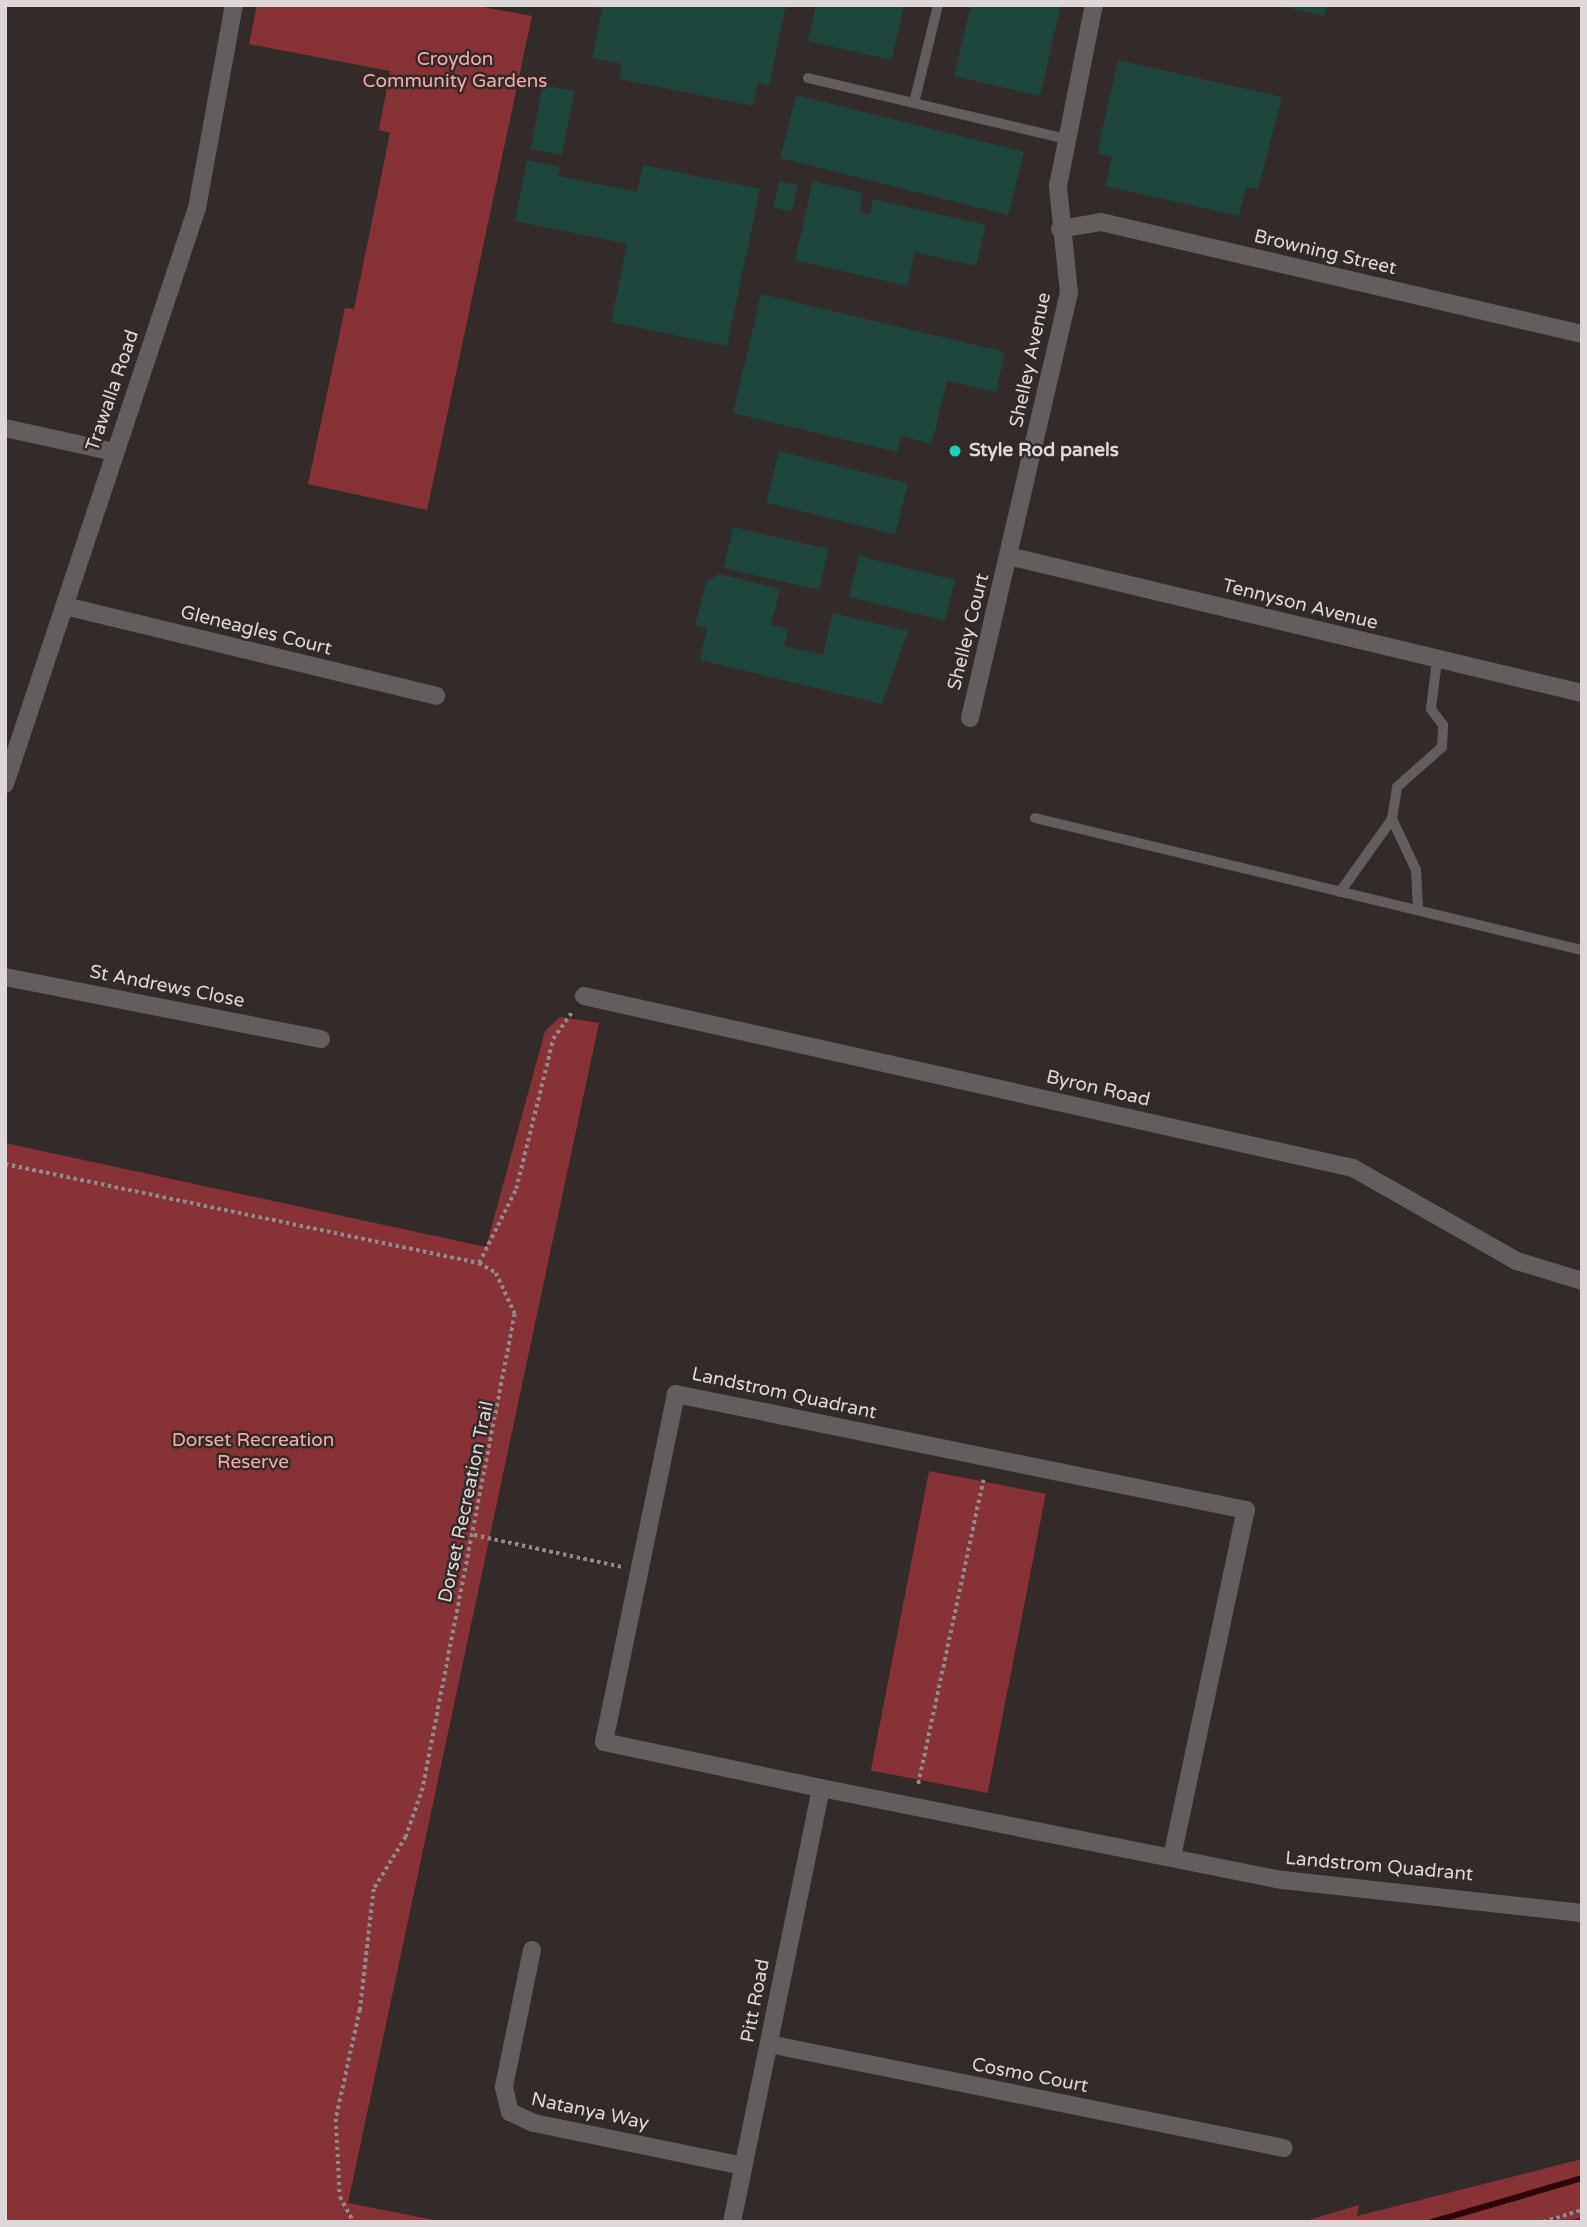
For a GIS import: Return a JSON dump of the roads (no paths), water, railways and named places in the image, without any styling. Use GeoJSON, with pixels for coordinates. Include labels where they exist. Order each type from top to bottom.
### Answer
{"type":"FeatureCollection","features":[{"type":"Feature","properties":{"kind":"street","name":"Trawalla Road"},"geometry":{"type":"LineString","coordinates":[[5,784],[197,208],[234,5]]}},
{"type":"Feature","properties":{"kind":"street","name":"Shelley Avenue"},"geometry":{"type":"LineString","coordinates":[[1009,556],[1069,293],[1060,229],[1066,139],[1094,5]]}},
{"type":"Feature","properties":{"kind":"street","name":"Browning Street"},"geometry":{"type":"LineString","coordinates":[[1060,229],[1101,222],[1582,334]]}},
{"type":"Feature","properties":{"kind":"street"},"geometry":{"type":"LineString","coordinates":[[5,428],[114,452]]}},
{"type":"Feature","properties":{"kind":"street","name":"Tennyson Avenue"},"geometry":{"type":"LineString","coordinates":[[1009,556],[1582,693]]}},
{"type":"Feature","properties":{"kind":"street","name":"Shelley Court"},"geometry":{"type":"LineString","coordinates":[[970,718],[1009,556]]}},
{"type":"Feature","properties":{"kind":"street","name":"Gleneagles Court"},"geometry":{"type":"LineString","coordinates":[[65,606],[436,696]]}},
{"type":"Feature","properties":{"kind":"street","name":"St Andrews Close"},"geometry":{"type":"LineString","coordinates":[[5,977],[321,1039]]}},
{"type":"Feature","properties":{"kind":"street","name":"Byron Road"},"geometry":{"type":"LineString","coordinates":[[584,996],[1353,1168],[1517,1261],[1582,1281]]}},
{"type":"Feature","properties":{"kind":"street","name":"Landstrom Quadrant"},"geometry":{"type":"LineString","coordinates":[[1172,1857],[1246,1510],[676,1394],[604,1742],[1283,1880],[1582,1913]]}},
{"type":"Feature","properties":{"kind":"street","name":"Pitt Road"},"geometry":{"type":"LineString","coordinates":[[732,2222],[821,1788]]}},
{"type":"Feature","properties":{"kind":"street","name":"Natanya Way"},"geometry":{"type":"LineString","coordinates":[[532,1950],[504,2087],[510,2112],[534,2123],[743,2166]]}},
{"type":"Feature","properties":{"kind":"street","name":"Cosmo Court"},"geometry":{"type":"LineString","coordinates":[[769,2044],[1284,2148]]}},
{"type":"Feature","properties":{"kind":"lane"},"geometry":{"type":"LineString","coordinates":[[914,103],[938,5]]}},
{"type":"Feature","properties":{"kind":"lane"},"geometry":{"type":"LineString","coordinates":[[808,78],[1066,139]]}},
{"type":"Feature","properties":{"kind":"lane"},"geometry":{"type":"LineString","coordinates":[[1340,892],[1392,819],[1397,787],[1441,747],[1443,725],[1431,709],[1437,660]]}},
{"type":"Feature","properties":{"kind":"lane"},"geometry":{"type":"LineString","coordinates":[[1035,818],[1582,950]]}},
{"type":"Feature","properties":{"kind":"lane"},"geometry":{"type":"LineString","coordinates":[[1392,819],[1416,870],[1418,910]]}},
{"type":"Feature","properties":{"kind":"waterway"},"geometry":{"type":"LineString","coordinates":[[1432,2222],[1582,2178]]}},
{"type":"Feature","properties":{"kind":"place","name":"Style Rod panels"},"geometry":{"type":"Point","coordinates":[955,451]}},
{"type":"Feature","properties":{"kind":"park label","name":"Croydon Community Gardens"},"geometry":{"type":"Point","coordinates":[455,71]}},
{"type":"Feature","properties":{"kind":"park label","name":"Dorset Recreation Reserve"},"geometry":{"type":"Point","coordinates":[253,1452]}}]}
